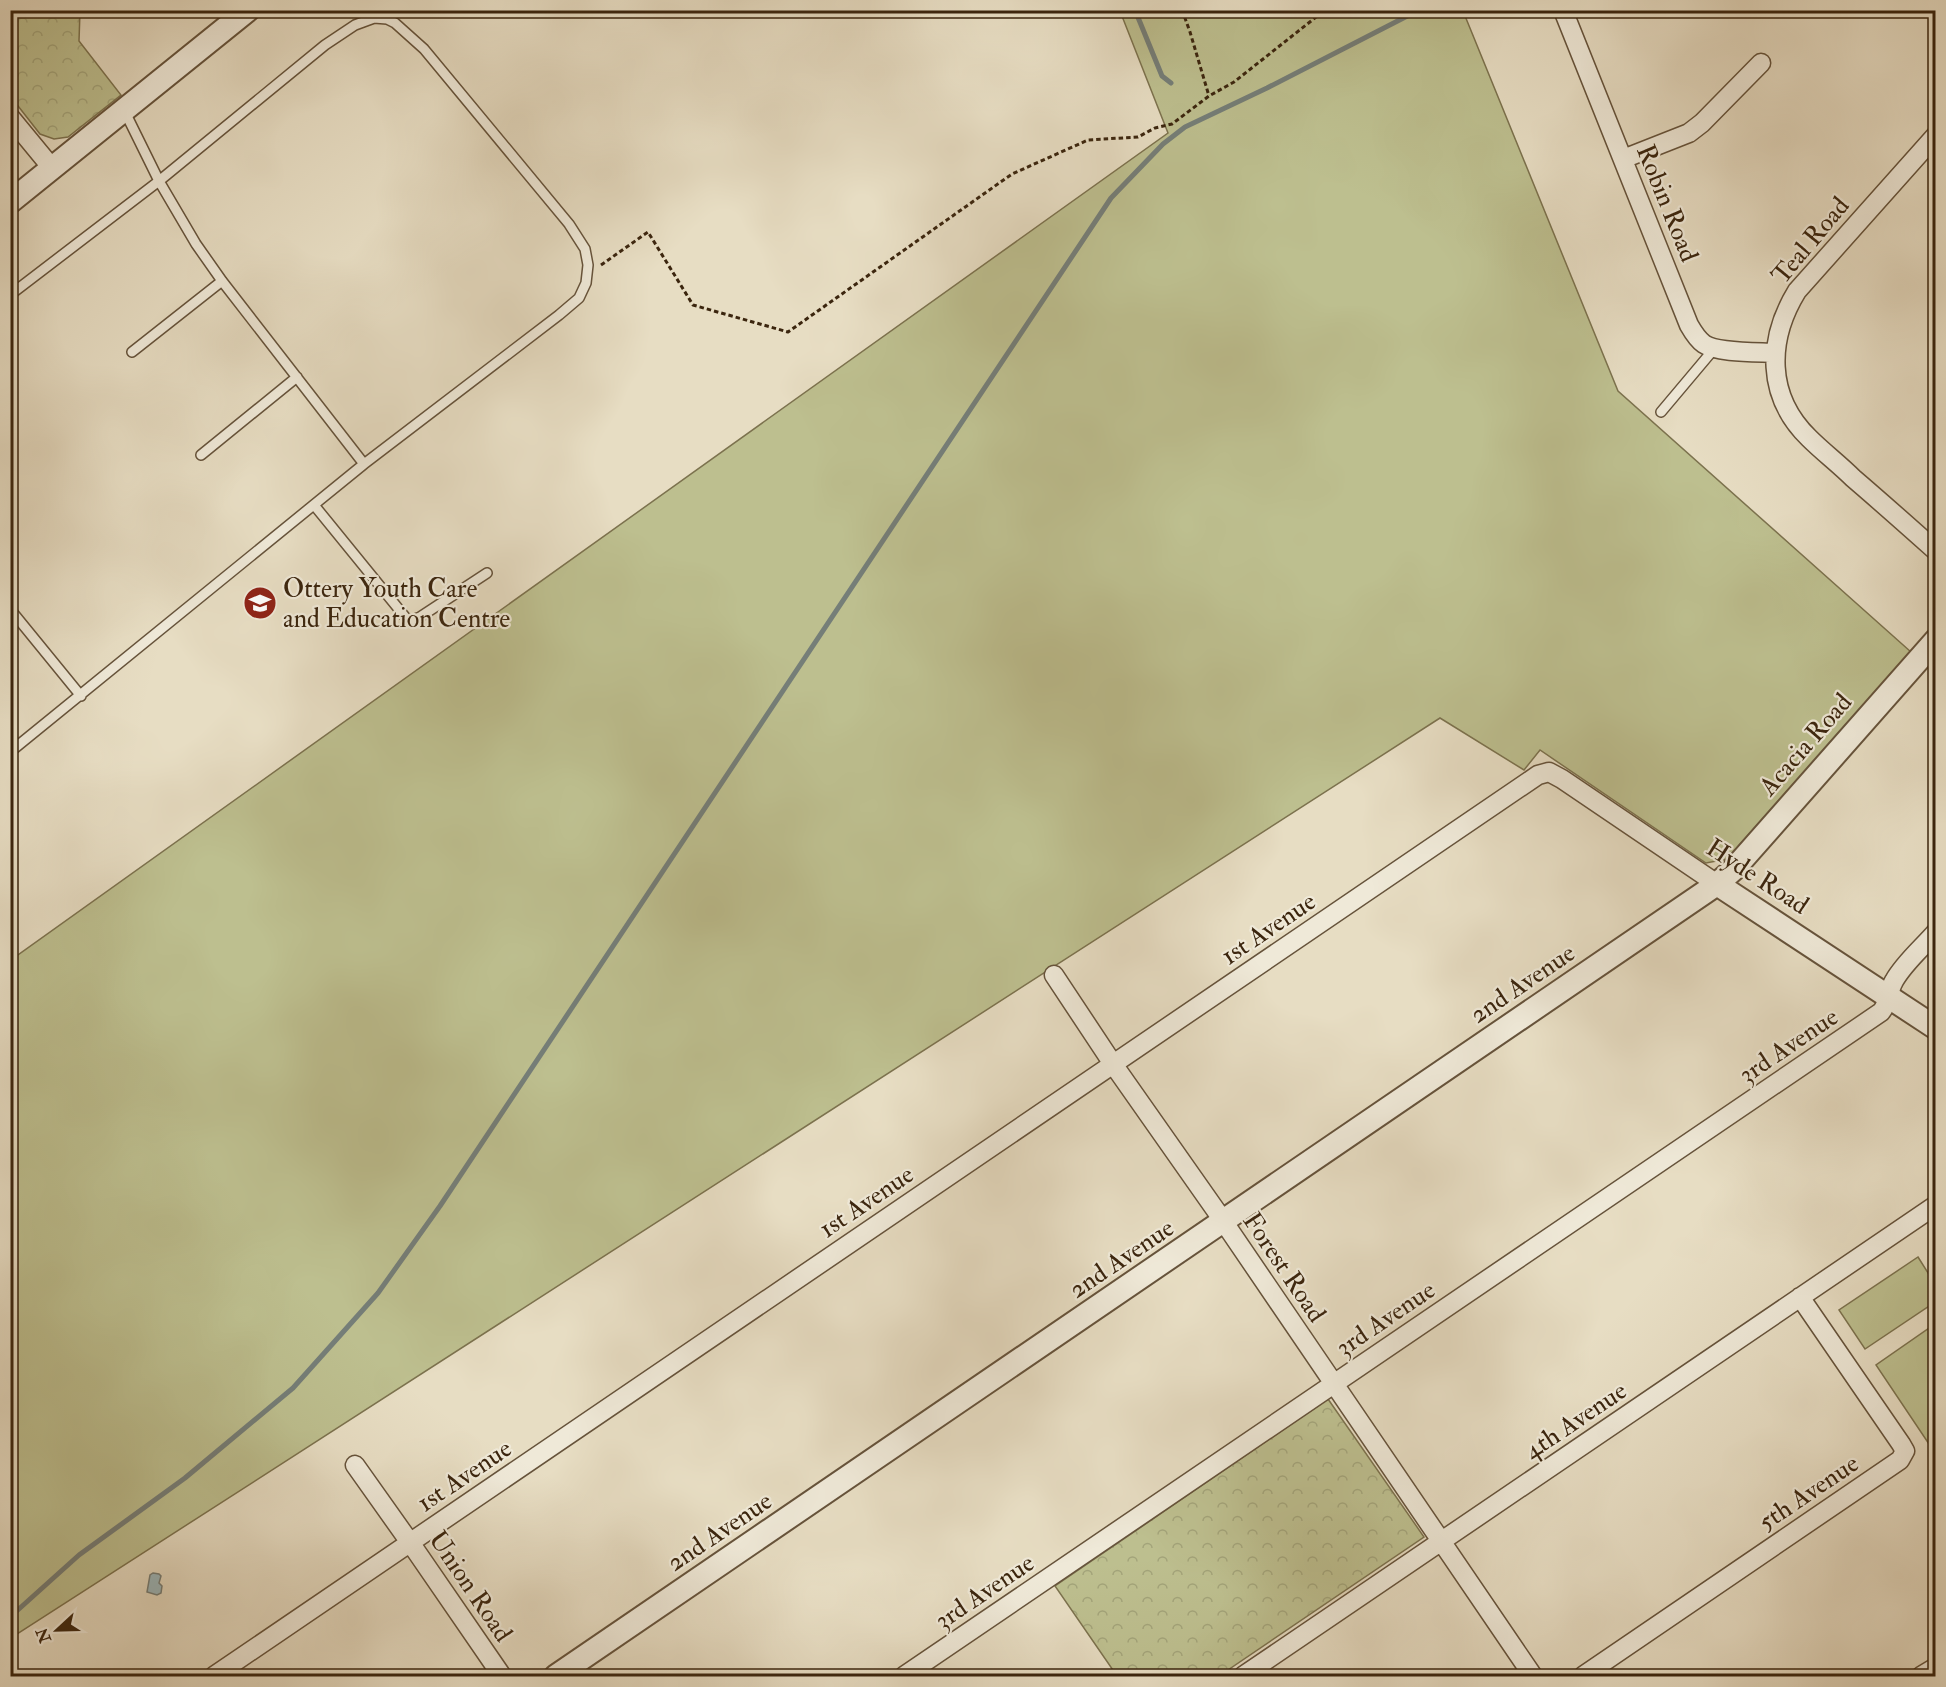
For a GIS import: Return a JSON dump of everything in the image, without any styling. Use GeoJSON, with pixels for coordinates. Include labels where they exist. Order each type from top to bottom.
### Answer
{"type":"FeatureCollection","features":[{"type":"Feature","properties":{"kind":"street"},"geometry":{"type":"LineString","coordinates":[[10,202],[248,10]]}},
{"type":"Feature","properties":{"kind":"street","name":"Robin Road"},"geometry":{"type":"LineString","coordinates":[[1563,10],[1689,325],[1703,344],[1714,349]]}},
{"type":"Feature","properties":{"kind":"street"},"geometry":{"type":"LineString","coordinates":[[1623,159],[1689,132],[1702,123],[1761,63]]}},
{"type":"Feature","properties":{"kind":"street"},"geometry":{"type":"LineString","coordinates":[[10,117],[52,168]]}},
{"type":"Feature","properties":{"kind":"street","name":"Teal Road"},"geometry":{"type":"LineString","coordinates":[[1935,135],[1797,291],[1786,309],[1775,353],[1780,393],[1789,413],[1808,437],[1935,551]]}},
{"type":"Feature","properties":{"kind":"street"},"geometry":{"type":"LineString","coordinates":[[1714,349],[1775,353]]}},
{"type":"Feature","properties":{"kind":"street","name":"Acacia Road"},"geometry":{"type":"LineString","coordinates":[[1717,884],[1734,869],[1935,640]]}},
{"type":"Feature","properties":{"kind":"street","name":"Hyde Road"},"geometry":{"type":"LineString","coordinates":[[1549,772],[1935,1028]]}},
{"type":"Feature","properties":{"kind":"street","name":"1st Avenue"},"geometry":{"type":"LineString","coordinates":[[214,1677],[1529,781],[1549,772]]}},
{"type":"Feature","properties":{"kind":"street","name":"2nd Avenue"},"geometry":{"type":"LineString","coordinates":[[555,1677],[1717,884]]}},
{"type":"Feature","properties":{"kind":"street","name":"3rd Avenue"},"geometry":{"type":"LineString","coordinates":[[904,1677],[1866,1023],[1886,1007],[1892,986],[1900,972],[1935,932]]}},
{"type":"Feature","properties":{"kind":"street","name":"Forest Road"},"geometry":{"type":"LineString","coordinates":[[1054,975],[1533,1677]]}},
{"type":"Feature","properties":{"kind":"street","name":"4th Avenue"},"geometry":{"type":"LineString","coordinates":[[1243,1677],[1935,1205]]}},
{"type":"Feature","properties":{"kind":"street","name":"5th Avenue"},"geometry":{"type":"LineString","coordinates":[[1583,1677],[1903,1456],[1905,1451],[1901,1444],[1800,1298]]}},
{"type":"Feature","properties":{"kind":"street","name":"Union Road"},"geometry":{"type":"LineString","coordinates":[[355,1465],[502,1677]]}},
{"type":"Feature","properties":{"kind":"street"},"geometry":{"type":"LineString","coordinates":[[1921,1677],[1935,1667]]}},
{"type":"Feature","properties":{"kind":"lane"},"geometry":{"type":"LineString","coordinates":[[10,295],[159,181],[344,31],[368,20],[387,19],[401,28],[424,49],[547,196],[585,249],[588,265],[586,283],[579,298],[559,315],[364,464],[10,752]]}},
{"type":"Feature","properties":{"kind":"lane"},"geometry":{"type":"LineString","coordinates":[[124,110],[159,181],[190,234],[222,281],[364,464]]}},
{"type":"Feature","properties":{"kind":"lane"},"geometry":{"type":"LineString","coordinates":[[132,352],[222,281]]}},
{"type":"Feature","properties":{"kind":"lane"},"geometry":{"type":"LineString","coordinates":[[1661,412],[1714,349]]}},
{"type":"Feature","properties":{"kind":"lane"},"geometry":{"type":"LineString","coordinates":[[201,455],[297,377]]}},
{"type":"Feature","properties":{"kind":"lane"},"geometry":{"type":"LineString","coordinates":[[314,505],[406,618],[412,620],[420,616],[487,573]]}},
{"type":"Feature","properties":{"kind":"lane"},"geometry":{"type":"LineString","coordinates":[[10,609],[81,696]]}},
{"type":"Feature","properties":{"kind":"path"},"geometry":{"type":"LineString","coordinates":[[1182,10],[1191,32],[1209,96]]}},
{"type":"Feature","properties":{"kind":"path"},"geometry":{"type":"LineString","coordinates":[[588,265],[603,265],[648,232],[693,305],[788,332],[1012,174],[1088,140],[1138,137],[1155,128],[1172,124],[1209,96],[1234,82],[1325,10]]}},
{"type":"Feature","properties":{"kind":"green space"},"geometry":{"type":"Polygon","coordinates":[[[10,11],[80,11],[79,41],[121,95],[68,137],[54,139],[40,134],[11,97],[10,11]]]}},
{"type":"Feature","properties":{"kind":"green space"},"geometry":{"type":"Polygon","coordinates":[[[1120,11],[1463,11],[1618,391],[1911,652],[1727,859],[1706,863],[1540,750],[1524,770],[1440,718],[11,1638],[11,960],[1168,133],[1120,11]]]}},
{"type":"Feature","properties":{"kind":"green space"},"geometry":{"type":"Polygon","coordinates":[[[1918,1257],[1935,1284],[1935,1302],[1865,1349],[1839,1310],[1918,1257]]]}},
{"type":"Feature","properties":{"kind":"green space"},"geometry":{"type":"Polygon","coordinates":[[[1935,1324],[1935,1453],[1876,1365],[1935,1324]]]}},
{"type":"Feature","properties":{"kind":"green space"},"geometry":{"type":"Polygon","coordinates":[[[1328,1399],[1424,1537],[1219,1676],[1117,1676],[1055,1586],[1328,1399]]]}},
{"type":"Feature","properties":{"kind":"water"},"geometry":{"type":"Polygon","coordinates":[[[153,1573],[161,1576],[159,1583],[162,1586],[161,1593],[157,1595],[147,1592],[150,1575],[153,1573]]]}},
{"type":"Feature","properties":{"kind":"waterway"},"geometry":{"type":"LineString","coordinates":[[1135,10],[1162,76],[1171,83]]}},
{"type":"Feature","properties":{"kind":"waterway"},"geometry":{"type":"LineString","coordinates":[[10,1617],[79,1555],[185,1478],[293,1388],[378,1293],[440,1206],[1111,198],[1163,144],[1185,127],[1419,10]]}},
{"type":"Feature","properties":{"kind":"place","name":"Ottery Youth Care and Education Centre"},"geometry":{"type":"Point","coordinates":[260,603]}}]}
